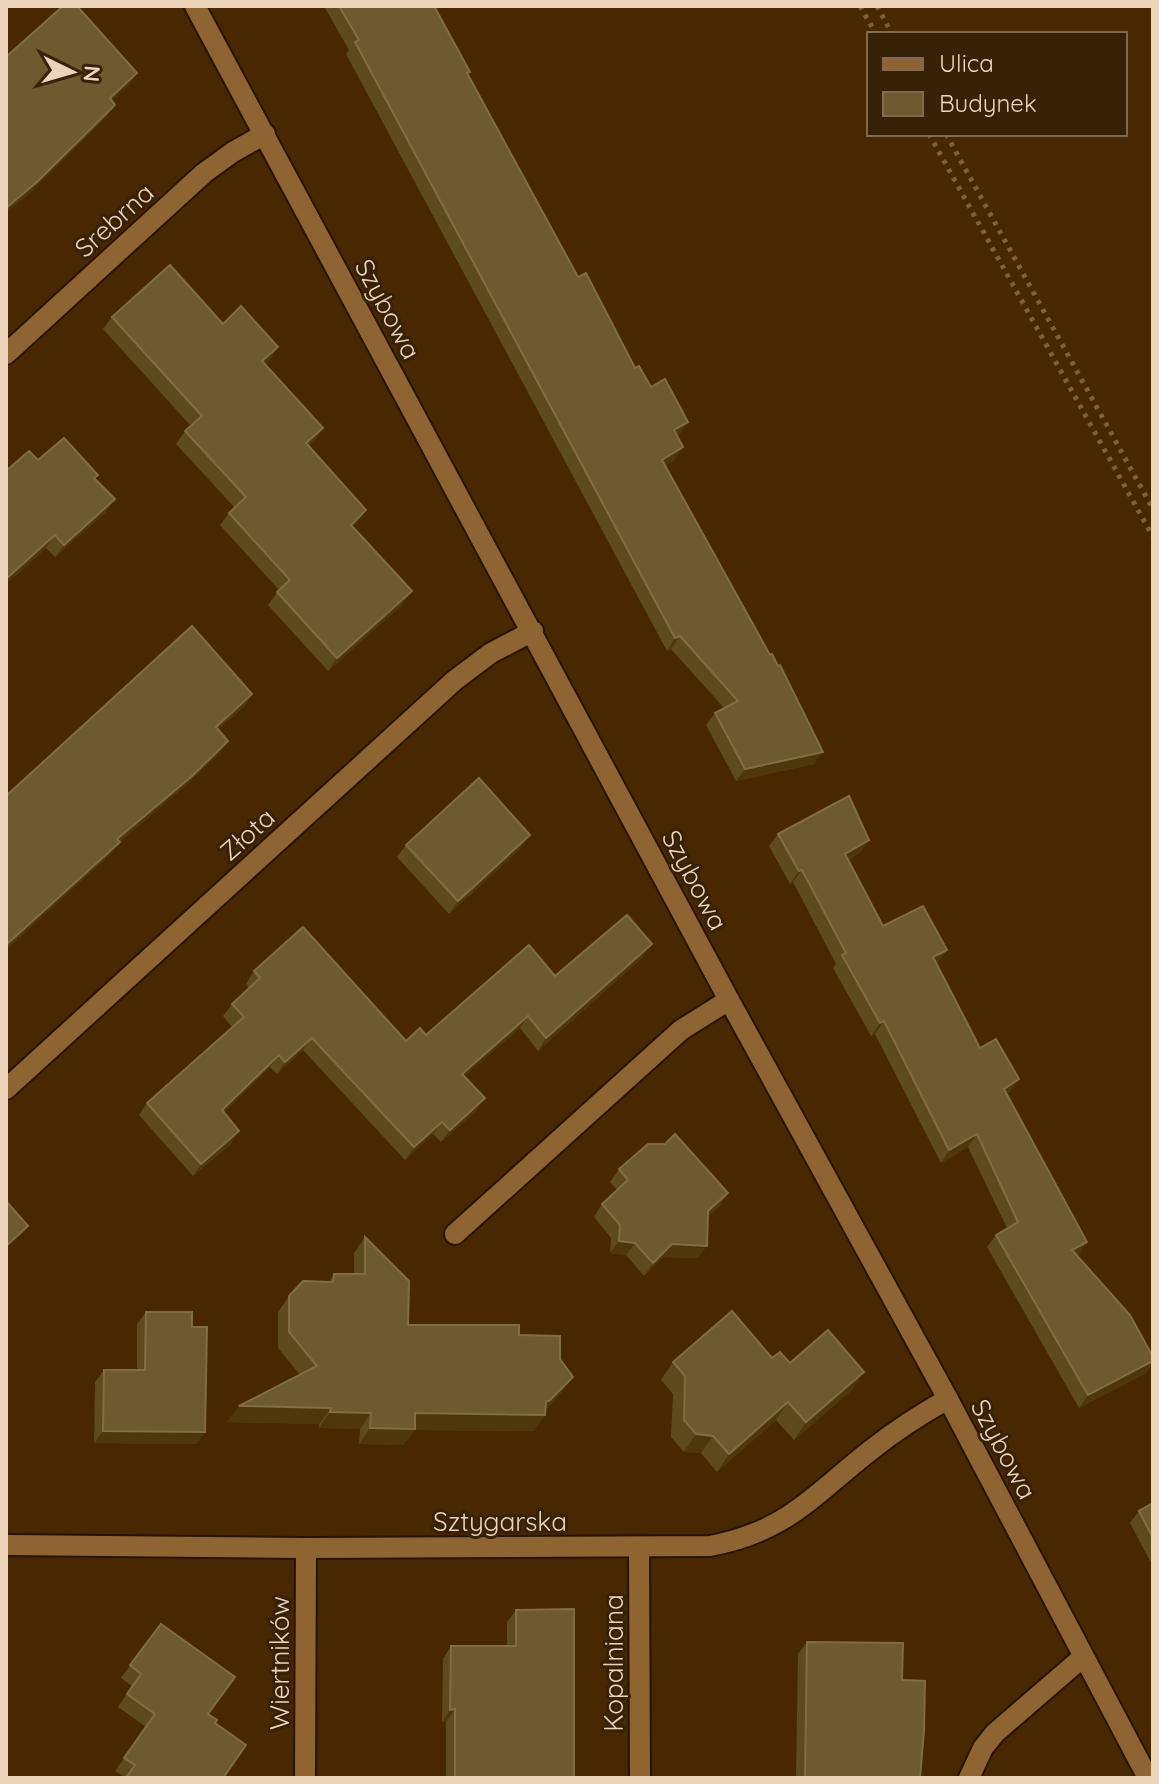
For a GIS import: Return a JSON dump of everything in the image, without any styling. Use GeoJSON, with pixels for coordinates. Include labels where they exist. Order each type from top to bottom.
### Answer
{"type":"FeatureCollection","features":[{"type":"Feature","properties":{"kind":"street","name":"Szybowa"},"geometry":{"type":"LineString","coordinates":[[195,6],[729,1000],[948,1399],[1148,1778]]}},
{"type":"Feature","properties":{"kind":"street","name":"Srebrna"},"geometry":{"type":"LineString","coordinates":[[6,354],[204,173],[265,134]]}},
{"type":"Feature","properties":{"kind":"street","name":"Złota"},"geometry":{"type":"LineString","coordinates":[[6,1089],[455,680],[491,653],[533,631]]}},
{"type":"Feature","properties":{"kind":"street"},"geometry":{"type":"LineString","coordinates":[[455,1234],[681,1030],[729,1000]]}},
{"type":"Feature","properties":{"kind":"street","name":"Sztygarska"},"geometry":{"type":"LineString","coordinates":[[6,1545],[306,1548],[710,1546],[760,1533],[797,1512],[872,1449],[948,1399]]}},
{"type":"Feature","properties":{"kind":"street","name":"Kopalniana"},"geometry":{"type":"LineString","coordinates":[[639,1547],[640,1778]]}},
{"type":"Feature","properties":{"kind":"street","name":"Wiertników"},"geometry":{"type":"LineString","coordinates":[[305,1778],[306,1548]]}},
{"type":"Feature","properties":{"kind":"street"},"geometry":{"type":"LineString","coordinates":[[969,1778],[983,1748],[995,1733],[1083,1657]]}},
{"type":"Feature","properties":{"kind":"path"},"geometry":{"type":"LineString","coordinates":[[860,6],[875,32]]}},
{"type":"Feature","properties":{"kind":"path"},"geometry":{"type":"LineString","coordinates":[[877,6],[891,32]]}},
{"type":"Feature","properties":{"kind":"path"},"geometry":{"type":"LineString","coordinates":[[930,136],[1153,537]]}},
{"type":"Feature","properties":{"kind":"path"},"geometry":{"type":"LineString","coordinates":[[947,136],[1153,509]]}},
{"type":"Feature","properties":{"kind":"building"},"geometry":{"type":"Polygon","coordinates":[[[63,6],[77,6],[137,73],[110,98],[115,105],[6,208],[6,57],[63,6]]]}},
{"type":"Feature","properties":{"kind":"building"},"geometry":{"type":"Polygon","coordinates":[[[339,6],[434,6],[578,277],[586,273],[635,368],[639,366],[651,387],[665,379],[688,422],[674,430],[683,447],[662,460],[770,655],[780,665],[823,752],[745,769],[715,713],[738,701],[680,636],[675,638],[355,42],[359,40],[339,6]]]}},
{"type":"Feature","properties":{"kind":"building"},"geometry":{"type":"Polygon","coordinates":[[[170,265],[223,324],[241,306],[278,347],[262,361],[323,428],[306,443],[366,510],[351,525],[412,591],[337,658],[277,592],[290,580],[229,513],[246,497],[185,431],[202,416],[112,317],[170,265]]]}},
{"type":"Feature","properties":{"kind":"building"},"geometry":{"type":"Polygon","coordinates":[[[64,438],[98,475],[94,478],[115,499],[64,545],[55,535],[6,579],[6,471],[29,451],[38,460],[64,438]]]}},
{"type":"Feature","properties":{"kind":"building"},"geometry":{"type":"Polygon","coordinates":[[[192,626],[252,694],[216,727],[228,741],[191,777],[117,839],[120,842],[6,945],[6,796],[192,626]]]}},
{"type":"Feature","properties":{"kind":"building"},"geometry":{"type":"Polygon","coordinates":[[[479,778],[530,835],[458,901],[406,845],[479,778]]]}},
{"type":"Feature","properties":{"kind":"building"},"geometry":{"type":"Polygon","coordinates":[[[849,796],[869,840],[845,854],[883,926],[923,906],[947,950],[933,957],[980,1048],[996,1039],[1019,1079],[1004,1089],[1087,1242],[1072,1250],[1130,1315],[1153,1357],[1153,1361],[1088,1395],[996,1235],[1018,1222],[977,1134],[949,1150],[884,1021],[880,1023],[842,955],[846,953],[802,870],[799,871],[778,834],[849,796]]]}},
{"type":"Feature","properties":{"kind":"building"},"geometry":{"type":"Polygon","coordinates":[[[627,915],[652,944],[546,1038],[528,1016],[462,1074],[485,1098],[450,1130],[442,1122],[414,1147],[312,1038],[285,1062],[279,1055],[222,1110],[239,1131],[201,1164],[147,1103],[244,1017],[232,1004],[260,978],[254,971],[303,927],[406,1041],[420,1028],[426,1035],[529,945],[555,976],[627,915]]]}},
{"type":"Feature","properties":{"kind":"building"},"geometry":{"type":"Polygon","coordinates":[[[675,1134],[728,1193],[708,1211],[707,1246],[672,1244],[653,1263],[635,1243],[619,1241],[620,1225],[602,1204],[628,1180],[619,1169],[648,1144],[665,1144],[675,1134]]]}},
{"type":"Feature","properties":{"kind":"building"},"geometry":{"type":"Polygon","coordinates":[[[6,1201],[28,1226],[6,1246],[6,1201]]]}},
{"type":"Feature","properties":{"kind":"building"},"geometry":{"type":"Polygon","coordinates":[[[365,1237],[409,1281],[408,1325],[519,1325],[519,1335],[560,1336],[560,1359],[573,1377],[546,1401],[545,1415],[415,1413],[415,1429],[370,1428],[371,1413],[330,1412],[331,1408],[239,1406],[317,1366],[289,1332],[289,1296],[303,1281],[333,1282],[334,1274],[365,1274],[365,1237]]]}},
{"type":"Feature","properties":{"kind":"building"},"geometry":{"type":"Polygon","coordinates":[[[732,1311],[772,1358],[780,1352],[790,1363],[828,1330],[864,1372],[806,1422],[788,1402],[729,1454],[713,1436],[696,1434],[684,1420],[685,1376],[673,1362],[732,1311]]]}},
{"type":"Feature","properties":{"kind":"building"},"geometry":{"type":"Polygon","coordinates":[[[146,1312],[192,1312],[192,1327],[207,1327],[205,1432],[103,1431],[104,1370],[145,1370],[146,1312]]]}},
{"type":"Feature","properties":{"kind":"building"},"geometry":{"type":"Polygon","coordinates":[[[1153,1503],[1153,1538],[1139,1511],[1153,1503]]]}},
{"type":"Feature","properties":{"kind":"building"},"geometry":{"type":"Polygon","coordinates":[[[574,1609],[574,1778],[455,1778],[455,1709],[450,1710],[451,1646],[516,1646],[516,1610],[574,1609]]]}},
{"type":"Feature","properties":{"kind":"building"},"geometry":{"type":"Polygon","coordinates":[[[161,1624],[235,1677],[208,1714],[217,1720],[215,1723],[246,1745],[223,1778],[126,1778],[135,1765],[124,1758],[155,1714],[127,1694],[141,1674],[130,1665],[161,1624]]]}},
{"type":"Feature","properties":{"kind":"building"},"geometry":{"type":"Polygon","coordinates":[[[807,1642],[903,1643],[902,1680],[925,1681],[920,1778],[805,1778],[807,1642]]]}}]}
